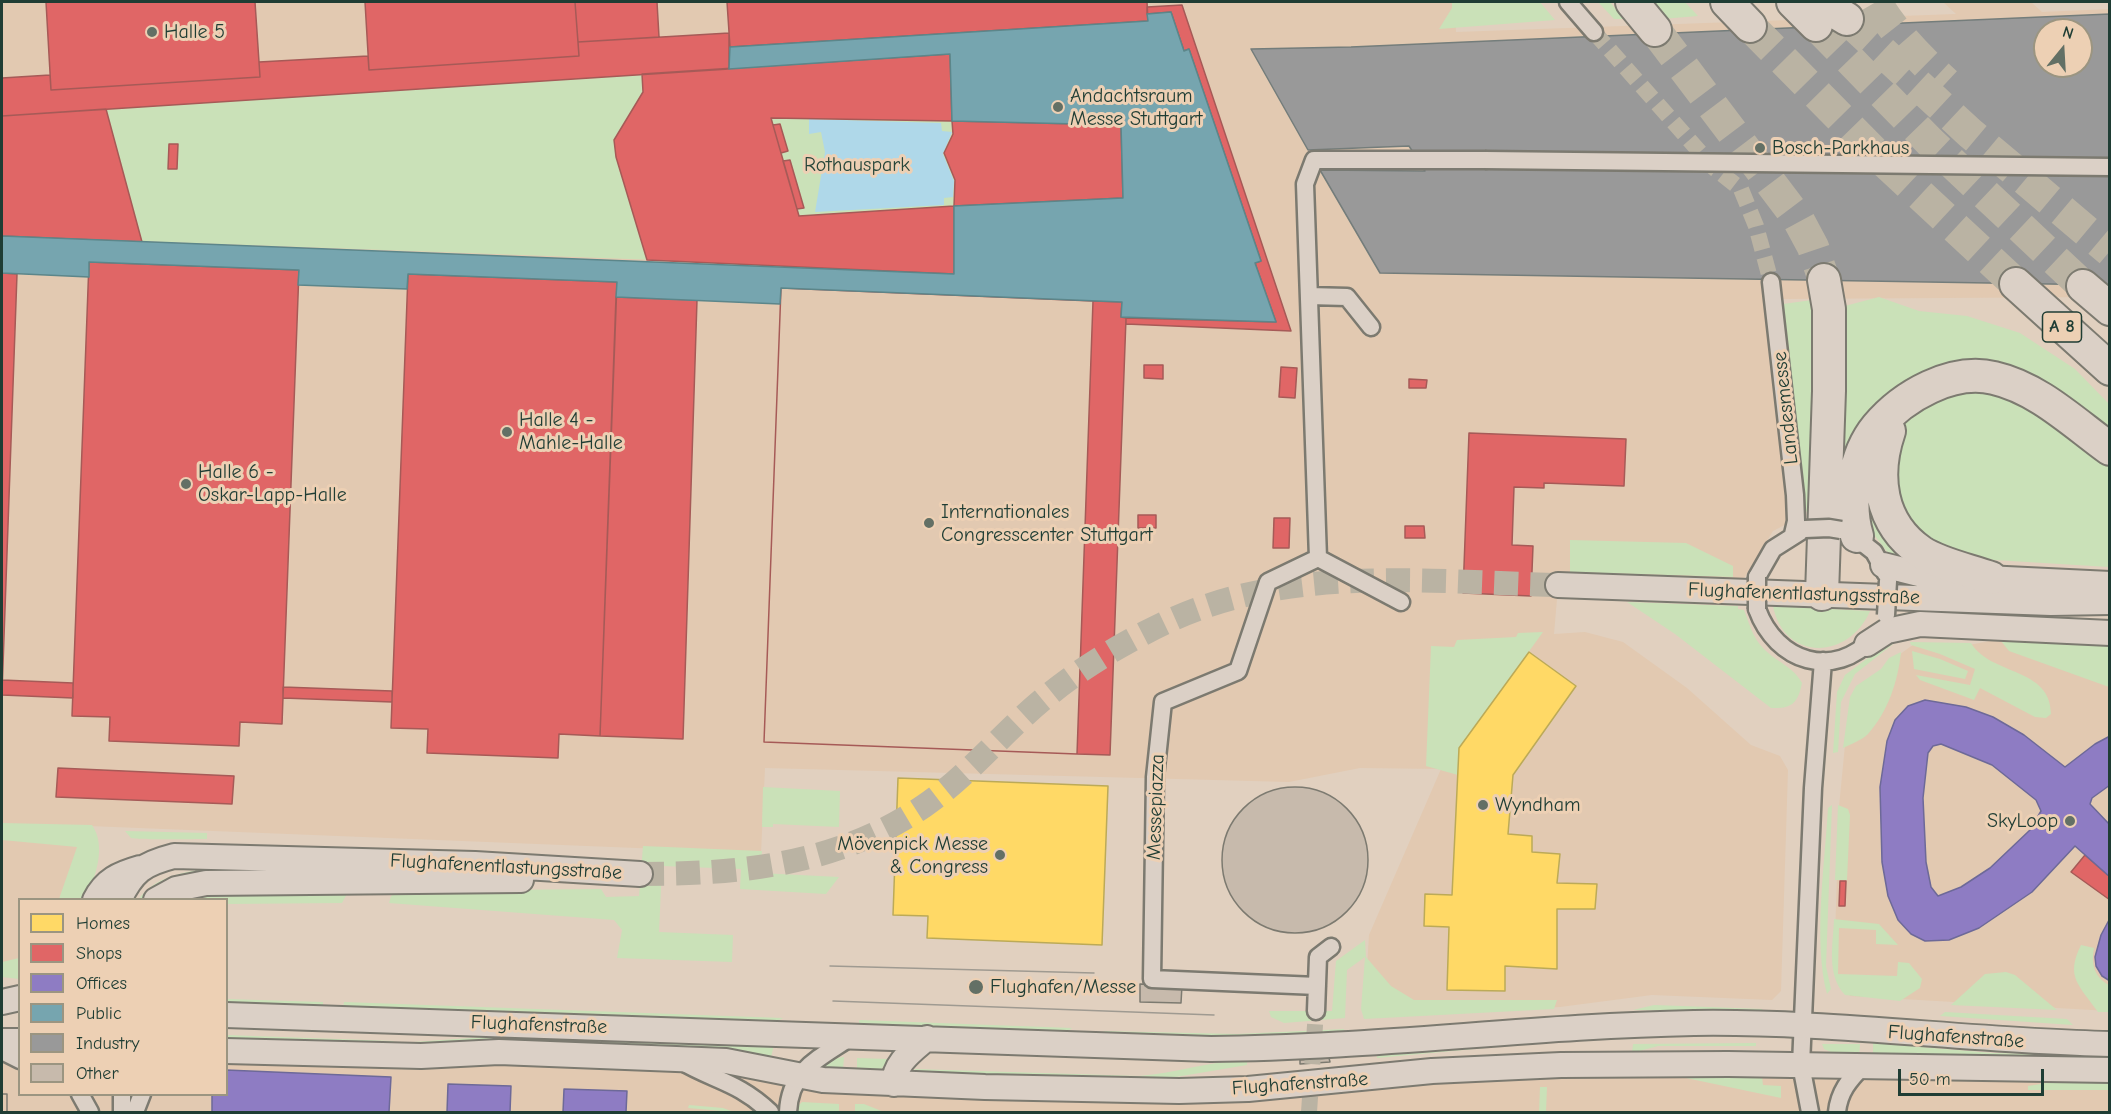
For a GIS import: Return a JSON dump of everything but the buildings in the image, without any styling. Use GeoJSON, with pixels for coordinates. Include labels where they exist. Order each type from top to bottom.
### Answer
{"type":"FeatureCollection","features":[{"type":"Feature","properties":{"kind":"highway"},"geometry":{"type":"LineString","coordinates":[[1632,2],[1655,30]]}},
{"type":"Feature","properties":{"kind":"highway"},"geometry":{"type":"LineString","coordinates":[[1728,2],[1750,26]]}},
{"type":"Feature","properties":{"kind":"highway"},"geometry":{"type":"LineString","coordinates":[[1793,2],[1818,13],[1847,19]]}},
{"type":"Feature","properties":{"kind":"highway"},"geometry":{"type":"LineString","coordinates":[[1822,594],[1829,391],[1829,309],[1824,280]]}},
{"type":"Feature","properties":{"kind":"highway","name":"A 8"},"geometry":{"type":"LineString","coordinates":[[2016,284],[2109,369]]}},
{"type":"Feature","properties":{"kind":"highway","name":"A 8"},"geometry":{"type":"LineString","coordinates":[[2083,286],[2109,309]]}},
{"type":"Feature","properties":{"kind":"highway"},"geometry":{"type":"LineString","coordinates":[[1849,533],[1853,489],[1859,465],[1876,428],[1914,396],[1938,383],[1973,375],[1992,377],[2030,392],[2109,449]]}},
{"type":"Feature","properties":{"kind":"highway"},"geometry":{"type":"LineString","coordinates":[[1896,410],[1882,454],[1880,471],[1881,489],[1897,527],[1922,552],[1939,561],[1991,578]]}},
{"type":"Feature","properties":{"kind":"main road"},"geometry":{"type":"LineString","coordinates":[[1885,573],[2109,584]]}},
{"type":"Feature","properties":{"kind":"main road","name":"Flughafenentlastungsstraße"},"geometry":{"type":"LineString","coordinates":[[1558,585],[2051,603],[2109,602]]}},
{"type":"Feature","properties":{"kind":"main road","name":"Flughafenentlastungsstraße"},"geometry":{"type":"LineString","coordinates":[[2051,603],[2109,614]]}},
{"type":"Feature","properties":{"kind":"main road"},"geometry":{"type":"LineString","coordinates":[[1868,644],[1887,632],[1920,624],[2109,633]]}},
{"type":"Feature","properties":{"kind":"main road","name":"Flughafenentlastungsstraße"},"geometry":{"type":"LineString","coordinates":[[140,868],[151,862],[174,856],[475,864],[640,874],[480,882],[206,884],[176,889],[160,898]]}},
{"type":"Feature","properties":{"kind":"main road"},"geometry":{"type":"LineString","coordinates":[[96,898],[108,881],[121,873],[140,868]]}},
{"type":"Feature","properties":{"kind":"main road"},"geometry":{"type":"LineString","coordinates":[[120,898],[140,868]]}},
{"type":"Feature","properties":{"kind":"main road"},"geometry":{"type":"LineString","coordinates":[[2,1003],[18,999]]}},
{"type":"Feature","properties":{"kind":"main road"},"geometry":{"type":"LineString","coordinates":[[2,1003],[18,1006]]}},
{"type":"Feature","properties":{"kind":"main road","name":"Flughafenstraße"},"geometry":{"type":"LineString","coordinates":[[228,1015],[1270,1049],[1581,1027],[1732,1023],[2109,1044]]}},
{"type":"Feature","properties":{"kind":"main road"},"geometry":{"type":"LineString","coordinates":[[894,1084],[894,1073],[905,1057],[927,1038]]}},
{"type":"Feature","properties":{"kind":"main road"},"geometry":{"type":"LineString","coordinates":[[2,1041],[18,1041]]}},
{"type":"Feature","properties":{"kind":"main road","name":"Flughafenstraße"},"geometry":{"type":"LineString","coordinates":[[228,1050],[422,1056],[500,1052],[726,1061],[798,1077],[894,1084],[1179,1091],[1248,1089],[1432,1071],[1561,1065],[1801,1065],[2109,1071]]}},
{"type":"Feature","properties":{"kind":"street"},"geometry":{"type":"LineString","coordinates":[[1568,2],[1594,32]]}},
{"type":"Feature","properties":{"kind":"street"},"geometry":{"type":"LineString","coordinates":[[1401,602],[1318,558],[1305,183],[1314,160],[2109,167]]}},
{"type":"Feature","properties":{"kind":"street","name":"Landesmesse"},"geometry":{"type":"LineString","coordinates":[[1771,282],[1799,532]]}},
{"type":"Feature","properties":{"kind":"street"},"geometry":{"type":"LineString","coordinates":[[1309,296],[1347,297],[1371,327]]}},
{"type":"Feature","properties":{"kind":"street"},"geometry":{"type":"LineString","coordinates":[[1829,528],[1849,533],[1874,552],[1885,573],[1886,615],[1868,644],[1839,660],[1823,662],[1808,660],[1781,647],[1770,636],[1757,609],[1757,577],[1773,549],[1799,532],[1829,528]]}},
{"type":"Feature","properties":{"kind":"street","name":"Messepiazza"},"geometry":{"type":"LineString","coordinates":[[1317,986],[1152,979],[1155,777],[1163,702],[1238,671],[1268,582],[1318,558]]}},
{"type":"Feature","properties":{"kind":"street"},"geometry":{"type":"LineString","coordinates":[[1810,1113],[1801,1065],[1802,1027],[1813,779],[1823,662]]}},
{"type":"Feature","properties":{"kind":"street"},"geometry":{"type":"LineString","coordinates":[[1316,1011],[1318,957],[1332,947]]}},
{"type":"Feature","properties":{"kind":"street","name":"Flughafenstraße"},"geometry":{"type":"LineString","coordinates":[[798,1077],[823,1052],[852,1037]]}},
{"type":"Feature","properties":{"kind":"street"},"geometry":{"type":"LineString","coordinates":[[2,1052],[18,1059]]}},
{"type":"Feature","properties":{"kind":"street"},"geometry":{"type":"LineString","coordinates":[[676,1059],[704,1076],[717,1077],[749,1094],[770,1113]]}},
{"type":"Feature","properties":{"kind":"street"},"geometry":{"type":"LineString","coordinates":[[1837,1113],[1838,1100],[1847,1083],[1863,1066]]}},
{"type":"Feature","properties":{"kind":"street"},"geometry":{"type":"LineString","coordinates":[[788,1113],[798,1077]]}},
{"type":"Feature","properties":{"kind":"street"},"geometry":{"type":"LineString","coordinates":[[81,1096],[90,1113]]}},
{"type":"Feature","properties":{"kind":"street"},"geometry":{"type":"LineString","coordinates":[[97,1113],[98,1096]]}},
{"type":"Feature","properties":{"kind":"street"},"geometry":{"type":"LineString","coordinates":[[122,1113],[123,1096]]}},
{"type":"Feature","properties":{"kind":"street"},"geometry":{"type":"LineString","coordinates":[[135,1113],[142,1096]]}},
{"type":"Feature","properties":{"kind":"shaded area"},"geometry":{"type":"Polygon","coordinates":[[[2,2],[1454,2],[1456,32],[1956,14],[1943,2],[2031,2],[2042,12],[2109,9],[2109,297],[1779,299],[1804,515],[1773,531],[1743,580],[1559,576],[1554,634],[1585,632],[1623,642],[1687,688],[1751,745],[1780,756],[1788,770],[1781,991],[1772,1000],[1652,995],[1560,1007],[1364,1016],[1369,935],[1441,769],[1360,768],[1289,782],[765,768],[761,853],[89,826],[64,898],[18,898],[18,963],[2,967],[2,2]]]}},
{"type":"Feature","properties":{"kind":"shaded area"},"geometry":{"type":"Polygon","coordinates":[[[2005,638],[2109,646],[2109,1011],[1850,996],[1834,970],[1839,807],[1845,745],[1899,655],[1914,644],[1969,645],[2005,638]]]}},
{"type":"Feature","properties":{"kind":"shaded area"},"geometry":{"type":"Polygon","coordinates":[[[2,1041],[18,1041],[18,1096],[228,1096],[228,1051],[499,1052],[823,1080],[1379,1078],[2109,1070],[2110,1112],[2,1112],[2,1041]]]}},
{"type":"Feature","properties":{"kind":"green space"},"geometry":{"type":"Polygon","coordinates":[[[1452,2],[1540,2],[1555,20],[1439,29],[1452,8],[1452,2]]]}},
{"type":"Feature","properties":{"kind":"green space"},"geometry":{"type":"Polygon","coordinates":[[[1598,2],[1610,2],[1624,19],[1614,19],[1598,2]]]}},
{"type":"Feature","properties":{"kind":"green space"},"geometry":{"type":"Polygon","coordinates":[[[1648,2],[1685,2],[1698,16],[1662,19],[1648,2]]]}},
{"type":"Feature","properties":{"kind":"green space","name":"Rothauspark"},"geometry":{"type":"Polygon","coordinates":[[[950,54],[1123,198],[656,260],[2,236],[2,115],[950,54]]]}},
{"type":"Feature","properties":{"kind":"green space"},"geometry":{"type":"Polygon","coordinates":[[[1879,297],[1919,311],[1967,316],[2020,333],[2075,369],[2109,404],[2109,431],[2033,375],[2008,366],[1946,367],[1841,480],[1841,307],[1879,297]]]}},
{"type":"Feature","properties":{"kind":"green space"},"geometry":{"type":"Polygon","coordinates":[[[1812,300],[1816,343],[1810,512],[1804,511],[1783,304],[1812,300]]]}},
{"type":"Feature","properties":{"kind":"green space"},"geometry":{"type":"Polygon","coordinates":[[[1960,388],[1993,390],[2035,407],[2109,465],[2109,567],[1962,558],[1929,549],[1890,491],[1891,448],[1905,424],[1928,398],[1960,388]]]}},
{"type":"Feature","properties":{"kind":"green space"},"geometry":{"type":"Polygon","coordinates":[[[1872,469],[1920,562],[1892,558],[1864,522],[1872,469]]]}},
{"type":"Feature","properties":{"kind":"green space"},"geometry":{"type":"Polygon","coordinates":[[[1570,540],[1686,543],[1733,566],[1733,577],[1570,572],[1570,540]]]}},
{"type":"Feature","properties":{"kind":"green space"},"geometry":{"type":"Polygon","coordinates":[[[1627,602],[1738,606],[1738,609],[1744,610],[1760,644],[1768,653],[1794,672],[1802,683],[1796,700],[1789,706],[1771,708],[1675,634],[1627,602]]]}},
{"type":"Feature","properties":{"kind":"green space"},"geometry":{"type":"Polygon","coordinates":[[[1773,606],[1870,611],[1860,627],[1848,639],[1833,646],[1818,648],[1803,645],[1790,637],[1779,624],[1773,606]]]}},
{"type":"Feature","properties":{"kind":"green space"},"geometry":{"type":"Polygon","coordinates":[[[1917,630],[1955,632],[1964,637],[1902,637],[1855,674],[1841,702],[1838,752],[1833,753],[1837,692],[1845,675],[1876,652],[1893,635],[1917,630]]]}},
{"type":"Feature","properties":{"kind":"green space"},"geometry":{"type":"Polygon","coordinates":[[[1543,632],[1459,748],[1458,775],[1426,766],[1431,646],[1454,647],[1457,640],[1516,637],[1518,633],[1543,632]]]}},
{"type":"Feature","properties":{"kind":"green space"},"geometry":{"type":"Polygon","coordinates":[[[2000,635],[2109,642],[2109,687],[2009,651],[2001,641],[2000,635]]]}},
{"type":"Feature","properties":{"kind":"green space"},"geometry":{"type":"Polygon","coordinates":[[[1910,642],[1971,643],[1980,654],[2031,680],[2041,688],[2048,699],[2051,714],[2046,718],[2035,717],[1980,688],[1974,700],[1920,680],[1916,675],[1970,685],[1975,669],[1911,645],[1910,642]]]}},
{"type":"Feature","properties":{"kind":"green space"},"geometry":{"type":"Polygon","coordinates":[[[1912,651],[1940,659],[1968,671],[1965,679],[1914,669],[1912,651]]]}},
{"type":"Feature","properties":{"kind":"green space"},"geometry":{"type":"Polygon","coordinates":[[[1901,652],[1895,685],[1881,716],[1866,736],[1843,748],[1850,697],[1856,686],[1881,669],[1889,658],[1901,652]]]}},
{"type":"Feature","properties":{"kind":"green space"},"geometry":{"type":"Polygon","coordinates":[[[763,787],[840,791],[839,827],[773,824],[773,827],[762,827],[763,787]]]}},
{"type":"Feature","properties":{"kind":"green space"},"geometry":{"type":"Polygon","coordinates":[[[1832,805],[1826,966],[1831,989],[1827,994],[1823,973],[1820,926],[1828,808],[1832,805]]]}},
{"type":"Feature","properties":{"kind":"green space"},"geometry":{"type":"Polygon","coordinates":[[[1838,805],[1848,809],[1850,815],[1847,880],[1835,880],[1838,805]]]}},
{"type":"Feature","properties":{"kind":"green space"},"geometry":{"type":"Polygon","coordinates":[[[2,823],[92,825],[99,843],[99,852],[96,872],[86,898],[59,898],[77,847],[2,840],[2,823]]]}},
{"type":"Feature","properties":{"kind":"green space"},"geometry":{"type":"Polygon","coordinates":[[[125,831],[207,833],[207,839],[135,839],[125,831]]]}},
{"type":"Feature","properties":{"kind":"green space"},"geometry":{"type":"Polygon","coordinates":[[[643,846],[762,851],[760,873],[839,877],[826,894],[740,889],[741,869],[662,866],[659,932],[733,935],[732,962],[617,958],[622,930],[614,920],[389,903],[391,896],[399,891],[601,889],[606,897],[639,896],[643,846]]]}},
{"type":"Feature","properties":{"kind":"green space"},"geometry":{"type":"Polygon","coordinates":[[[198,870],[241,870],[241,874],[156,888],[144,898],[140,898],[150,887],[181,874],[198,870]]]}},
{"type":"Feature","properties":{"kind":"green space"},"geometry":{"type":"Polygon","coordinates":[[[220,892],[348,892],[342,903],[228,904],[228,898],[189,898],[220,892]]]}},
{"type":"Feature","properties":{"kind":"green space"},"geometry":{"type":"Polygon","coordinates":[[[1834,919],[1879,924],[1898,945],[1876,944],[1876,930],[1839,928],[1838,974],[1897,976],[1898,962],[1909,963],[1922,979],[1920,988],[1900,1001],[1845,995],[1839,987],[1833,969],[1834,919]]]}},
{"type":"Feature","properties":{"kind":"green space"},"geometry":{"type":"Polygon","coordinates":[[[1365,940],[1366,957],[1391,986],[1414,1000],[1557,1000],[1554,1009],[1364,1019],[1361,1009],[1365,957],[1347,970],[1345,1018],[1284,1023],[1271,1017],[1269,1011],[1332,1011],[1336,961],[1365,940]]]}},
{"type":"Feature","properties":{"kind":"green space"},"geometry":{"type":"Polygon","coordinates":[[[2081,945],[2094,948],[2095,970],[2100,978],[2109,985],[2109,1012],[2098,1012],[2076,980],[2074,965],[2081,945]]]}},
{"type":"Feature","properties":{"kind":"green space"},"geometry":{"type":"Polygon","coordinates":[[[18,958],[18,979],[2,977],[2,962],[18,958]]]}},
{"type":"Feature","properties":{"kind":"green space"},"geometry":{"type":"Polygon","coordinates":[[[2006,972],[2015,975],[2057,1010],[1951,1005],[1985,974],[2006,972]]]}},
{"type":"Feature","properties":{"kind":"green space"},"geometry":{"type":"Polygon","coordinates":[[[228,999],[323,1002],[323,1007],[228,1004],[228,999]]]}},
{"type":"Feature","properties":{"kind":"green space"},"geometry":{"type":"Polygon","coordinates":[[[344,1002],[783,1018],[771,1024],[343,1008],[344,1002]]]}},
{"type":"Feature","properties":{"kind":"green space"},"geometry":{"type":"Polygon","coordinates":[[[1654,1005],[1762,1009],[1762,1012],[1633,1010],[1654,1005]]]}},
{"type":"Feature","properties":{"kind":"green space"},"geometry":{"type":"Polygon","coordinates":[[[1945,1012],[2067,1019],[2073,1025],[1940,1016],[1945,1012]]]}},
{"type":"Feature","properties":{"kind":"green space"},"geometry":{"type":"Polygon","coordinates":[[[859,1020],[1072,1028],[1065,1033],[859,1026],[859,1020]]]}},
{"type":"Feature","properties":{"kind":"green space"},"geometry":{"type":"Polygon","coordinates":[[[1344,1029],[1345,1034],[1235,1038],[1108,1034],[1103,1031],[1237,1034],[1344,1029]]]}},
{"type":"Feature","properties":{"kind":"green space"},"geometry":{"type":"Polygon","coordinates":[[[228,1035],[393,1041],[397,1045],[228,1040],[228,1035]]]}},
{"type":"Feature","properties":{"kind":"green space"},"geometry":{"type":"Polygon","coordinates":[[[500,1036],[774,1045],[770,1061],[694,1048],[591,1043],[415,1046],[413,1042],[500,1036]]]}},
{"type":"Feature","properties":{"kind":"green space"},"geometry":{"type":"Polygon","coordinates":[[[1496,1042],[1496,1047],[1377,1058],[1377,1052],[1496,1042]]]}},
{"type":"Feature","properties":{"kind":"green space"},"geometry":{"type":"Polygon","coordinates":[[[1756,1043],[1756,1046],[1658,1046],[1632,1053],[1633,1044],[1756,1043]]]}},
{"type":"Feature","properties":{"kind":"green space"},"geometry":{"type":"Polygon","coordinates":[[[1873,1043],[1993,1053],[2109,1055],[2109,1060],[1873,1056],[1873,1043]]]}},
{"type":"Feature","properties":{"kind":"green space"},"geometry":{"type":"Polygon","coordinates":[[[1822,1044],[1860,1044],[1859,1057],[1840,1056],[1824,1049],[1822,1044]]]}},
{"type":"Feature","properties":{"kind":"green space"},"geometry":{"type":"Polygon","coordinates":[[[844,1057],[843,1070],[820,1069],[819,1066],[830,1059],[844,1057]]]}},
{"type":"Feature","properties":{"kind":"green space"},"geometry":{"type":"Polygon","coordinates":[[[857,1058],[889,1059],[879,1072],[857,1071],[857,1058]]]}},
{"type":"Feature","properties":{"kind":"green space"},"geometry":{"type":"Polygon","coordinates":[[[1247,1060],[1247,1065],[1158,1080],[914,1073],[915,1069],[1139,1076],[1220,1062],[1247,1060]]]}},
{"type":"Feature","properties":{"kind":"green space"},"geometry":{"type":"Polygon","coordinates":[[[1667,1074],[1762,1077],[1763,1085],[1781,1086],[1781,1098],[1667,1074]]]}},
{"type":"Feature","properties":{"kind":"green space"},"geometry":{"type":"Polygon","coordinates":[[[2053,1082],[2109,1083],[2109,1090],[2028,1090],[2028,1086],[2053,1082]]]}},
{"type":"Feature","properties":{"kind":"green space"},"geometry":{"type":"Polygon","coordinates":[[[1540,1087],[1547,1087],[1546,1112],[1539,1112],[1540,1087]]]}},
{"type":"Feature","properties":{"kind":"green space"},"geometry":{"type":"Polygon","coordinates":[[[802,1102],[839,1104],[839,1112],[798,1112],[798,1106],[802,1102]]]}},
{"type":"Feature","properties":{"kind":"green space"},"geometry":{"type":"Polygon","coordinates":[[[855,1104],[864,1104],[884,1112],[855,1112],[855,1104]]]}},
{"type":"Feature","properties":{"kind":"green space"},"geometry":{"type":"Polygon","coordinates":[[[689,1105],[723,1108],[734,1112],[688,1108],[689,1105]]]}},
{"type":"Feature","properties":{"kind":"water"},"geometry":{"type":"Polygon","coordinates":[[[809,119],[941,123],[942,131],[952,132],[943,154],[954,181],[953,197],[944,198],[944,205],[815,212],[825,152],[821,132],[809,134],[809,119]]]}},
{"type":"Feature","properties":{"kind":"tunnel"},"geometry":{"type":"LineString","coordinates":[[1876,2],[1890,24],[1908,45],[1946,83]]}},
{"type":"Feature","properties":{"kind":"tunnel"},"geometry":{"type":"LineString","coordinates":[[1847,19],[1970,133],[2110,251]]}},
{"type":"Feature","properties":{"kind":"tunnel"},"geometry":{"type":"LineString","coordinates":[[1816,25],[1930,142],[2083,286]]}},
{"type":"Feature","properties":{"kind":"tunnel"},"geometry":{"type":"LineString","coordinates":[[1750,26],[1873,151],[2016,284]]}},
{"type":"Feature","properties":{"kind":"tunnel"},"geometry":{"type":"LineString","coordinates":[[1655,30],[1798,219],[1813,247],[1824,280]]}},
{"type":"Feature","properties":{"kind":"tunnel"},"geometry":{"type":"LineString","coordinates":[[1594,32],[1714,168],[1741,189],[1756,226],[1771,282]]}},
{"type":"Feature","properties":{"kind":"tunnel"},"geometry":{"type":"LineString","coordinates":[[640,874],[715,872],[751,868],[787,862],[857,842],[891,826],[941,793],[1019,721],[1079,672],[1156,627],[1217,603],[1264,591],[1313,584],[1362,581],[1411,580],[1558,585]]}},
{"type":"Feature","properties":{"kind":"tunnel"},"geometry":{"type":"LineString","coordinates":[[1309,1112],[1316,1011]]}},
{"type":"Feature","properties":{"kind":"tram line"},"geometry":{"type":"LineString","coordinates":[[830,966],[1094,973]]}},
{"type":"Feature","properties":{"kind":"tram line"},"geometry":{"type":"LineString","coordinates":[[833,1001],[1214,1015]]}},
{"type":"Feature","properties":{"kind":"place","name":"Halle 5"},"geometry":{"type":"Point","coordinates":[152,32]}},
{"type":"Feature","properties":{"kind":"place","name":"Andachtsraum Messe Stuttgart"},"geometry":{"type":"Point","coordinates":[1058,107]}},
{"type":"Feature","properties":{"kind":"place","name":"Bosch-Parkhaus"},"geometry":{"type":"Point","coordinates":[1760,148]}},
{"type":"Feature","properties":{"kind":"place","name":"Halle 4 - Mahle-Halle"},"geometry":{"type":"Point","coordinates":[507,432]}},
{"type":"Feature","properties":{"kind":"place","name":"Halle 6 - Oskar-Lapp-Halle"},"geometry":{"type":"Point","coordinates":[186,484]}},
{"type":"Feature","properties":{"kind":"place","name":"Internationales Congresscenter Stuttgart"},"geometry":{"type":"Point","coordinates":[929,523]}},
{"type":"Feature","properties":{"kind":"place","name":"Wyndham"},"geometry":{"type":"Point","coordinates":[1483,805]}},
{"type":"Feature","properties":{"kind":"place","name":"SkyLoop"},"geometry":{"type":"Point","coordinates":[2070,821]}},
{"type":"Feature","properties":{"kind":"place","name":"Mövenpick Messe & Congress"},"geometry":{"type":"Point","coordinates":[1000,855]}},
{"type":"Feature","properties":{"kind":"place","name":"Flughafen/Messe"},"geometry":{"type":"Point","coordinates":[976,987]}}]}
